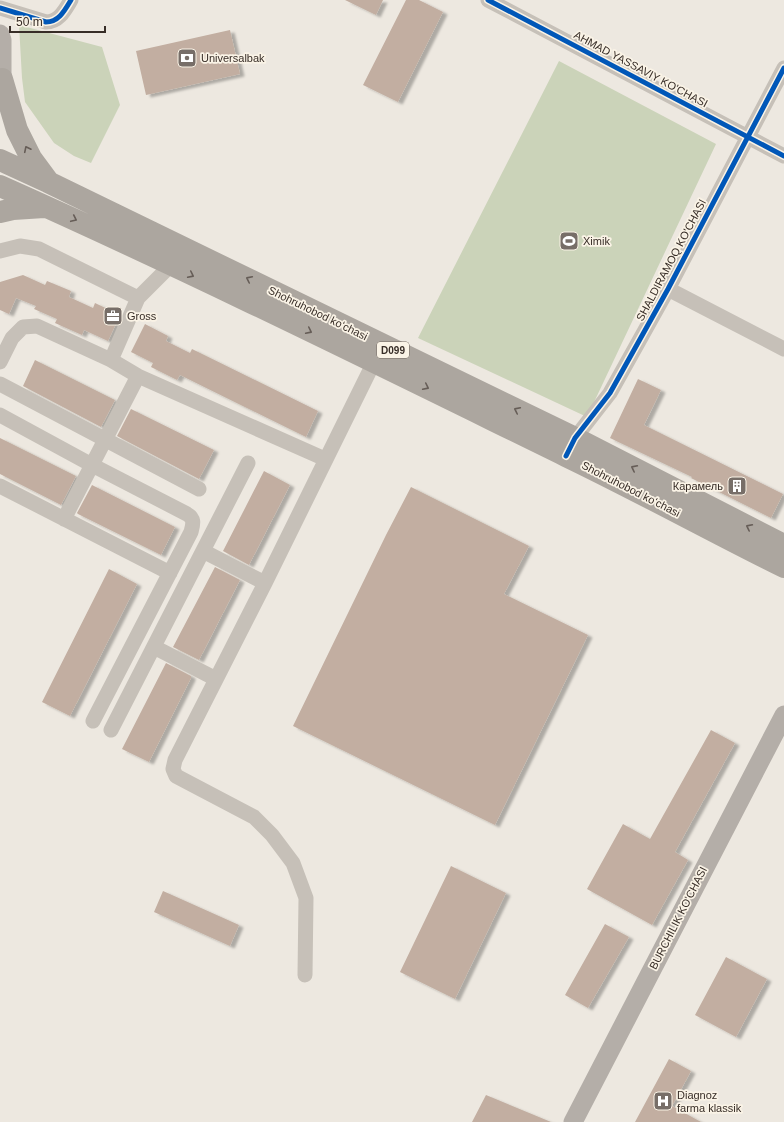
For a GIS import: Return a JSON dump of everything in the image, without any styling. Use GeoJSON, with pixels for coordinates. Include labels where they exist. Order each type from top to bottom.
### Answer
{"type":"FeatureCollection","features":[{"type":"Feature","properties":{"kind":"highway"},"geometry":{"type":"LineString","coordinates":[[1,86],[17,130],[31,158],[48,182]]}},
{"type":"Feature","properties":{"kind":"highway","name":"Shohruhobod koʻchasi"},"geometry":{"type":"LineString","coordinates":[[0,160],[48,182],[571,447],[784,567]]}},
{"type":"Feature","properties":{"kind":"highway","name":"Shohruhobod koʻchasi"},"geometry":{"type":"LineString","coordinates":[[0,186],[171,265],[374,362],[571,447],[784,545]]}},
{"type":"Feature","properties":{"kind":"highway"},"geometry":{"type":"LineString","coordinates":[[0,212],[14,209],[47,207]]}},
{"type":"Feature","properties":{"kind":"main road"},"geometry":{"type":"LineString","coordinates":[[0,34],[2,40],[1,86]]}},
{"type":"Feature","properties":{"kind":"main road","name":"BURCHILIK KO'CHASI"},"geometry":{"type":"LineString","coordinates":[[572,1122],[784,715]]}},
{"type":"Feature","properties":{"kind":"street"},"geometry":{"type":"LineString","coordinates":[[0,8],[46,22],[51,22],[63,13],[71,0]]}},
{"type":"Feature","properties":{"kind":"street","name":"AHMAD YASSAVIY KO'CHASI"},"geometry":{"type":"LineString","coordinates":[[488,0],[784,156]]}},
{"type":"Feature","properties":{"kind":"street","name":"SHALDIRAMOQ KO'CHASI"},"geometry":{"type":"LineString","coordinates":[[571,447],[610,393],[668,289],[784,68]]}},
{"type":"Feature","properties":{"kind":"street"},"geometry":{"type":"LineString","coordinates":[[0,251],[20,246],[39,249],[138,298]]}},
{"type":"Feature","properties":{"kind":"street"},"geometry":{"type":"LineString","coordinates":[[111,360],[138,298],[171,265]]}},
{"type":"Feature","properties":{"kind":"street"},"geometry":{"type":"LineString","coordinates":[[668,289],[784,349]]}},
{"type":"Feature","properties":{"kind":"street"},"geometry":{"type":"LineString","coordinates":[[0,362],[12,338],[23,327],[37,326],[111,360],[138,376],[325,459]]}},
{"type":"Feature","properties":{"kind":"street"},"geometry":{"type":"LineString","coordinates":[[305,974],[306,898],[293,863],[272,835],[254,817],[176,776],[172,769],[175,760],[265,584],[325,459],[374,362]]}},
{"type":"Feature","properties":{"kind":"street"},"geometry":{"type":"LineString","coordinates":[[64,519],[138,376]]}},
{"type":"Feature","properties":{"kind":"street"},"geometry":{"type":"LineString","coordinates":[[0,384],[200,488]]}},
{"type":"Feature","properties":{"kind":"street"},"geometry":{"type":"LineString","coordinates":[[0,415],[191,517],[194,523],[191,532],[93,721]]}},
{"type":"Feature","properties":{"kind":"street"},"geometry":{"type":"LineString","coordinates":[[112,730],[248,463]]}},
{"type":"Feature","properties":{"kind":"street"},"geometry":{"type":"LineString","coordinates":[[0,486],[170,573]]}},
{"type":"Feature","properties":{"kind":"street"},"geometry":{"type":"LineString","coordinates":[[203,551],[265,584]]}},
{"type":"Feature","properties":{"kind":"street"},"geometry":{"type":"LineString","coordinates":[[154,647],[216,679]]}},
{"type":"Feature","properties":{"kind":"green space"},"geometry":{"type":"Polygon","coordinates":[[[19,25],[102,47],[120,105],[91,163],[74,156],[54,143],[25,102],[19,25]]]}},
{"type":"Feature","properties":{"kind":"green space","name":"Ximik"},"geometry":{"type":"Polygon","coordinates":[[[559,61],[716,144],[587,417],[418,338],[559,61]]]}},
{"type":"Feature","properties":{"kind":"building"},"geometry":{"type":"Polygon","coordinates":[[[345,0],[383,0],[376,15],[345,0]]]}},
{"type":"Feature","properties":{"kind":"building"},"geometry":{"type":"Polygon","coordinates":[[[406,0],[419,0],[443,12],[398,102],[363,85],[406,0]]]}},
{"type":"Feature","properties":{"kind":"building","name":"Universalbak"},"geometry":{"type":"Polygon","coordinates":[[[230,30],[240,74],[146,95],[136,51],[230,30]]]}},
{"type":"Feature","properties":{"kind":"building"},"geometry":{"type":"Polygon","coordinates":[[[23,275],[45,285],[47,281],[71,291],[69,297],[93,308],[95,303],[120,315],[108,341],[84,330],[82,335],[55,323],[57,319],[34,309],[36,306],[16,298],[9,314],[0,310],[0,282],[23,275]]]}},
{"type":"Feature","properties":{"kind":"building"},"geometry":{"type":"Polygon","coordinates":[[[145,324],[168,336],[166,341],[190,353],[192,349],[318,411],[306,437],[180,375],[177,380],[151,367],[153,363],[131,352],[145,324]]]}},
{"type":"Feature","properties":{"kind":"building"},"geometry":{"type":"Polygon","coordinates":[[[35,360],[115,400],[101,427],[23,386],[35,360]]]}},
{"type":"Feature","properties":{"kind":"building"},"geometry":{"type":"Polygon","coordinates":[[[638,379],[661,390],[644,425],[783,494],[771,518],[691,478],[692,477],[610,438],[638,379]]]}},
{"type":"Feature","properties":{"kind":"building"},"geometry":{"type":"Polygon","coordinates":[[[131,409],[214,450],[199,479],[117,436],[131,409]]]}},
{"type":"Feature","properties":{"kind":"building"},"geometry":{"type":"Polygon","coordinates":[[[0,438],[76,476],[61,505],[0,474],[0,438]]]}},
{"type":"Feature","properties":{"kind":"building"},"geometry":{"type":"Polygon","coordinates":[[[264,471],[290,485],[249,565],[223,551],[264,471]]]}},
{"type":"Feature","properties":{"kind":"building"},"geometry":{"type":"Polygon","coordinates":[[[92,485],[175,527],[161,555],[77,513],[92,485]]]}},
{"type":"Feature","properties":{"kind":"building"},"geometry":{"type":"Polygon","coordinates":[[[411,487],[529,546],[504,594],[588,635],[495,825],[293,726],[411,487]]]}},
{"type":"Feature","properties":{"kind":"building"},"geometry":{"type":"Polygon","coordinates":[[[215,567],[240,580],[199,660],[173,647],[215,567]]]}},
{"type":"Feature","properties":{"kind":"building"},"geometry":{"type":"Polygon","coordinates":[[[109,569],[137,584],[70,716],[42,702],[109,569]]]}},
{"type":"Feature","properties":{"kind":"building"},"geometry":{"type":"Polygon","coordinates":[[[166,663],[191,676],[191,678],[149,762],[122,749],[166,663]]]}},
{"type":"Feature","properties":{"kind":"building"},"geometry":{"type":"Polygon","coordinates":[[[711,730],[735,743],[675,852],[688,860],[652,925],[587,889],[623,824],[650,839],[711,730]]]}},
{"type":"Feature","properties":{"kind":"building"},"geometry":{"type":"Polygon","coordinates":[[[451,866],[506,893],[455,999],[400,972],[451,866]]]}},
{"type":"Feature","properties":{"kind":"building"},"geometry":{"type":"Polygon","coordinates":[[[163,891],[239,925],[230,946],[154,912],[163,891]]]}},
{"type":"Feature","properties":{"kind":"building"},"geometry":{"type":"Polygon","coordinates":[[[605,924],[629,937],[588,1008],[565,995],[605,924]]]}},
{"type":"Feature","properties":{"kind":"building"},"geometry":{"type":"Polygon","coordinates":[[[726,957],[767,979],[736,1037],[695,1015],[726,957]]]}},
{"type":"Feature","properties":{"kind":"building"},"geometry":{"type":"Polygon","coordinates":[[[669,1059],[691,1071],[672,1106],[701,1122],[635,1122],[669,1059]]]}},
{"type":"Feature","properties":{"kind":"building"},"geometry":{"type":"Polygon","coordinates":[[[486,1095],[551,1122],[472,1122],[486,1095]]]}},
{"type":"Feature","properties":{"kind":"cycle path"},"geometry":{"type":"LineString","coordinates":[[0,8],[46,22],[58,18],[71,0]]}},
{"type":"Feature","properties":{"kind":"cycle path"},"geometry":{"type":"LineString","coordinates":[[488,0],[784,156]]}},
{"type":"Feature","properties":{"kind":"cycle path"},"geometry":{"type":"LineString","coordinates":[[566,456],[575,438],[610,393],[668,289],[784,68]]}},
{"type":"Feature","properties":{"kind":"place","name":"Universalbak"},"geometry":{"type":"Point","coordinates":[187,58]}},
{"type":"Feature","properties":{"kind":"place","name":"Ximik"},"geometry":{"type":"Point","coordinates":[569,241]}},
{"type":"Feature","properties":{"kind":"place","name":"Gross"},"geometry":{"type":"Point","coordinates":[113,316]}},
{"type":"Feature","properties":{"kind":"place","name":"Карамель"},"geometry":{"type":"Point","coordinates":[737,486]}},
{"type":"Feature","properties":{"kind":"place","name":"Diagnoz farma klassik"},"geometry":{"type":"Point","coordinates":[663,1101]}}]}
